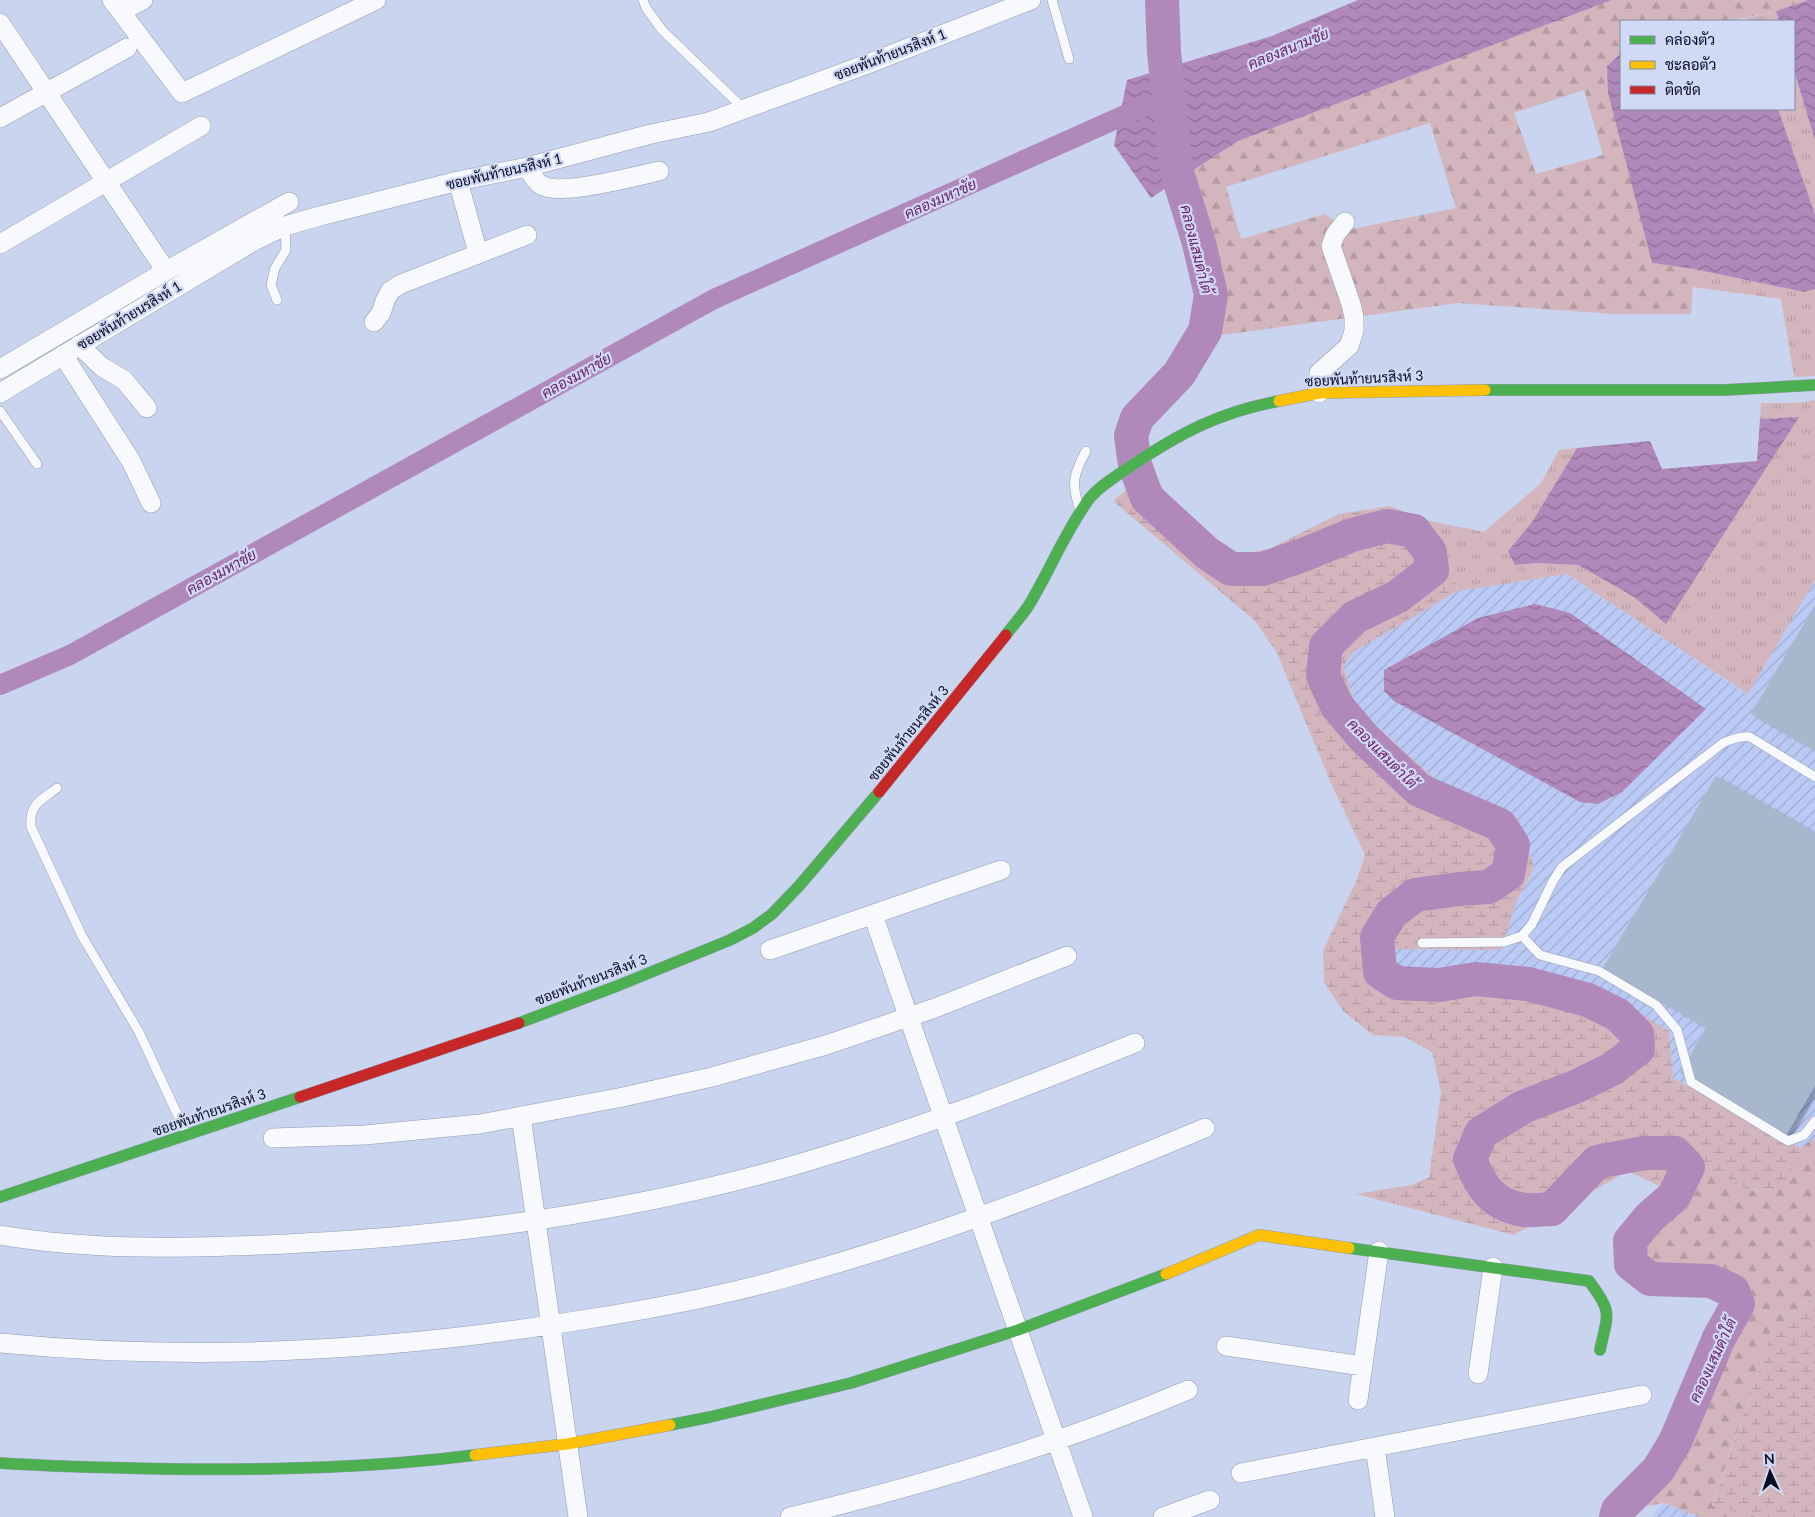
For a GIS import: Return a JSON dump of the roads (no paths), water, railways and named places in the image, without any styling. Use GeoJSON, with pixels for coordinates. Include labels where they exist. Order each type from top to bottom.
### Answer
{"type":"FeatureCollection","features":[{"type":"Feature","properties":{"kind":"street"},"geometry":{"type":"LineString","coordinates":[[143,0],[117,5],[182,93],[376,0]]}},
{"type":"Feature","properties":{"kind":"street","name":"ซอยพันท้ายนรสิงห์ 1"},"geometry":{"type":"LineString","coordinates":[[0,393],[254,241],[285,226],[458,181],[527,167],[650,134],[708,122],[1031,0]]}},
{"type":"Feature","properties":{"kind":"street"},"geometry":{"type":"LineString","coordinates":[[0,22],[166,271]]}},
{"type":"Feature","properties":{"kind":"street"},"geometry":{"type":"LineString","coordinates":[[0,118],[127,48]]}},
{"type":"Feature","properties":{"kind":"street"},"geometry":{"type":"LineString","coordinates":[[0,244],[201,126]]}},
{"type":"Feature","properties":{"kind":"street"},"geometry":{"type":"LineString","coordinates":[[527,167],[540,185],[550,189],[601,184],[659,172]]}},
{"type":"Feature","properties":{"kind":"street"},"geometry":{"type":"LineString","coordinates":[[458,181],[478,253]]}},
{"type":"Feature","properties":{"kind":"street"},"geometry":{"type":"LineString","coordinates":[[0,369],[166,271],[289,202]]}},
{"type":"Feature","properties":{"kind":"street"},"geometry":{"type":"LineString","coordinates":[[1319,393],[1319,373],[1349,346],[1354,331],[1354,317],[1351,304],[1331,246],[1335,235],[1345,222]]}},
{"type":"Feature","properties":{"kind":"street"},"geometry":{"type":"LineString","coordinates":[[374,322],[381,313],[390,291],[401,284],[527,235]]}},
{"type":"Feature","properties":{"kind":"street"},"geometry":{"type":"LineString","coordinates":[[79,345],[102,367],[124,380],[147,408]]}},
{"type":"Feature","properties":{"kind":"street"},"geometry":{"type":"LineString","coordinates":[[63,355],[131,461],[151,503]]}},
{"type":"Feature","properties":{"kind":"street","name":"ซอยพันท้ายนรสิงห์ 3"},"geometry":{"type":"LineString","coordinates":[[0,1197],[497,1031],[722,944],[753,928],[772,914],[799,886],[906,761],[988,659],[1028,606],[1080,512],[1090,498],[1109,481],[1149,454],[1208,421],[1253,406],[1319,393],[1430,390],[1724,390],[1815,385]]}},
{"type":"Feature","properties":{"kind":"street"},"geometry":{"type":"LineString","coordinates":[[770,950],[1000,870]]}},
{"type":"Feature","properties":{"kind":"street"},"geometry":{"type":"LineString","coordinates":[[873,915],[1083,1517]]}},
{"type":"Feature","properties":{"kind":"street"},"geometry":{"type":"LineString","coordinates":[[273,1138],[364,1135],[434,1130],[521,1116],[712,1078],[826,1045],[936,1008],[1067,956]]}},
{"type":"Feature","properties":{"kind":"street"},"geometry":{"type":"LineString","coordinates":[[0,1235],[35,1241],[92,1245],[234,1246],[389,1238],[536,1221],[614,1208],[786,1167],[855,1146],[994,1100],[1135,1044]]}},
{"type":"Feature","properties":{"kind":"street"},"geometry":{"type":"LineString","coordinates":[[521,1116],[578,1517]]}},
{"type":"Feature","properties":{"kind":"street"},"geometry":{"type":"LineString","coordinates":[[0,1343],[96,1350],[203,1352],[275,1350],[427,1342],[632,1312],[787,1278],[915,1239],[979,1218],[1125,1162],[1204,1128]]}},
{"type":"Feature","properties":{"kind":"street"},"geometry":{"type":"LineString","coordinates":[[0,1463],[56,1467],[331,1468],[446,1459],[567,1444],[710,1417],[851,1383],[1018,1330],[1141,1284],[1259,1234],[1589,1280],[1603,1300],[1608,1313],[1600,1350]]}},
{"type":"Feature","properties":{"kind":"street"},"geometry":{"type":"LineString","coordinates":[[1358,1400],[1379,1251]]}},
{"type":"Feature","properties":{"kind":"street"},"geometry":{"type":"LineString","coordinates":[[1478,1374],[1492,1267]]}},
{"type":"Feature","properties":{"kind":"street"},"geometry":{"type":"LineString","coordinates":[[1226,1346],[1363,1366]]}},
{"type":"Feature","properties":{"kind":"street"},"geometry":{"type":"LineString","coordinates":[[790,1517],[950,1475],[1057,1441],[1122,1418],[1188,1390]]}},
{"type":"Feature","properties":{"kind":"street"},"geometry":{"type":"LineString","coordinates":[[1242,1473],[1642,1395]]}},
{"type":"Feature","properties":{"kind":"street"},"geometry":{"type":"LineString","coordinates":[[1375,1447],[1385,1517]]}},
{"type":"Feature","properties":{"kind":"street"},"geometry":{"type":"LineString","coordinates":[[1163,1517],[1210,1500]]}},
{"type":"Feature","properties":{"kind":"lane"},"geometry":{"type":"LineString","coordinates":[[643,0],[646,8],[662,30],[743,108]]}},
{"type":"Feature","properties":{"kind":"lane"},"geometry":{"type":"LineString","coordinates":[[1052,0],[1069,59]]}},
{"type":"Feature","properties":{"kind":"lane"},"geometry":{"type":"LineString","coordinates":[[277,300],[271,285],[275,268],[286,250],[285,226]]}},
{"type":"Feature","properties":{"kind":"lane"},"geometry":{"type":"LineString","coordinates":[[0,411],[37,464]]}},
{"type":"Feature","properties":{"kind":"lane"},"geometry":{"type":"LineString","coordinates":[[1080,512],[1074,492],[1074,478],[1086,451]]}},
{"type":"Feature","properties":{"kind":"lane"},"geometry":{"type":"LineString","coordinates":[[1422,943],[1504,942],[1522,936],[1532,924],[1553,880],[1562,867],[1723,743],[1743,736],[1750,737],[1815,777]]}},
{"type":"Feature","properties":{"kind":"lane"},"geometry":{"type":"LineString","coordinates":[[56,788],[33,806],[30,817],[31,827],[82,936],[138,1032],[187,1135]]}},
{"type":"Feature","properties":{"kind":"lane"},"geometry":{"type":"LineString","coordinates":[[1522,936],[1540,956],[1598,971],[1656,1005],[1677,1030],[1691,1082],[1788,1141],[1804,1135],[1815,1121]]}},
{"type":"Feature","properties":{"kind":"water","name":"คลองสนามชัย"},"geometry":{"type":"Polygon","coordinates":[[[1358,0],[1612,0],[1238,141],[1151,198],[1114,145],[1127,80],[1272,36],[1358,0]]]}},
{"type":"Feature","properties":{"kind":"water"},"geometry":{"type":"Polygon","coordinates":[[[1809,0],[1815,0],[1815,141],[1795,73],[1795,20],[1779,20],[1776,11],[1809,0]]]}},
{"type":"Feature","properties":{"kind":"water"},"geometry":{"type":"Polygon","coordinates":[[[1620,54],[1620,110],[1778,110],[1815,214],[1815,289],[1804,292],[1694,269],[1652,263],[1608,93],[1607,66],[1620,54]]]}},
{"type":"Feature","properties":{"kind":"water"},"geometry":{"type":"Polygon","coordinates":[[[1799,417],[1666,624],[1634,597],[1578,565],[1536,563],[1515,565],[1508,551],[1532,522],[1577,448],[1650,441],[1662,469],[1757,461],[1760,419],[1799,417]]]}},
{"type":"Feature","properties":{"kind":"water"},"geometry":{"type":"Polygon","coordinates":[[[1535,604],[1570,613],[1706,709],[1622,792],[1598,804],[1580,802],[1394,701],[1384,691],[1384,670],[1478,618],[1535,604]]]}},
{"type":"Feature","properties":{"kind":"waterway","name":"คลองแสมดำใต้"},"geometry":{"type":"LineString","coordinates":[[1162,0],[1164,52],[1176,169],[1199,243],[1211,295],[1205,331],[1179,374],[1137,418],[1131,436],[1135,465],[1147,498],[1207,553],[1231,569],[1263,569],[1352,535],[1387,526],[1414,531],[1430,552],[1432,570],[1397,597],[1355,617],[1326,646],[1323,676],[1337,706],[1364,738],[1419,790],[1500,825],[1513,845],[1508,874],[1488,887],[1415,895],[1391,914],[1377,937],[1380,972],[1397,983],[1439,985],[1476,979],[1528,984],[1588,1000],[1618,1015],[1637,1034],[1638,1049],[1612,1069],[1575,1087],[1523,1107],[1481,1133],[1470,1159],[1483,1186],[1496,1199],[1513,1208],[1531,1210],[1552,1209],[1597,1162],[1644,1153],[1675,1153],[1688,1167],[1674,1196],[1649,1218],[1630,1241],[1631,1264],[1650,1279],[1711,1281],[1733,1291],[1738,1304],[1719,1338],[1675,1442],[1658,1470],[1618,1510],[1616,1517]]}},
{"type":"Feature","properties":{"kind":"waterway","name":"คลองมหาชัย"},"geometry":{"type":"LineString","coordinates":[[0,685],[70,655],[714,299],[1145,106]]}}]}
